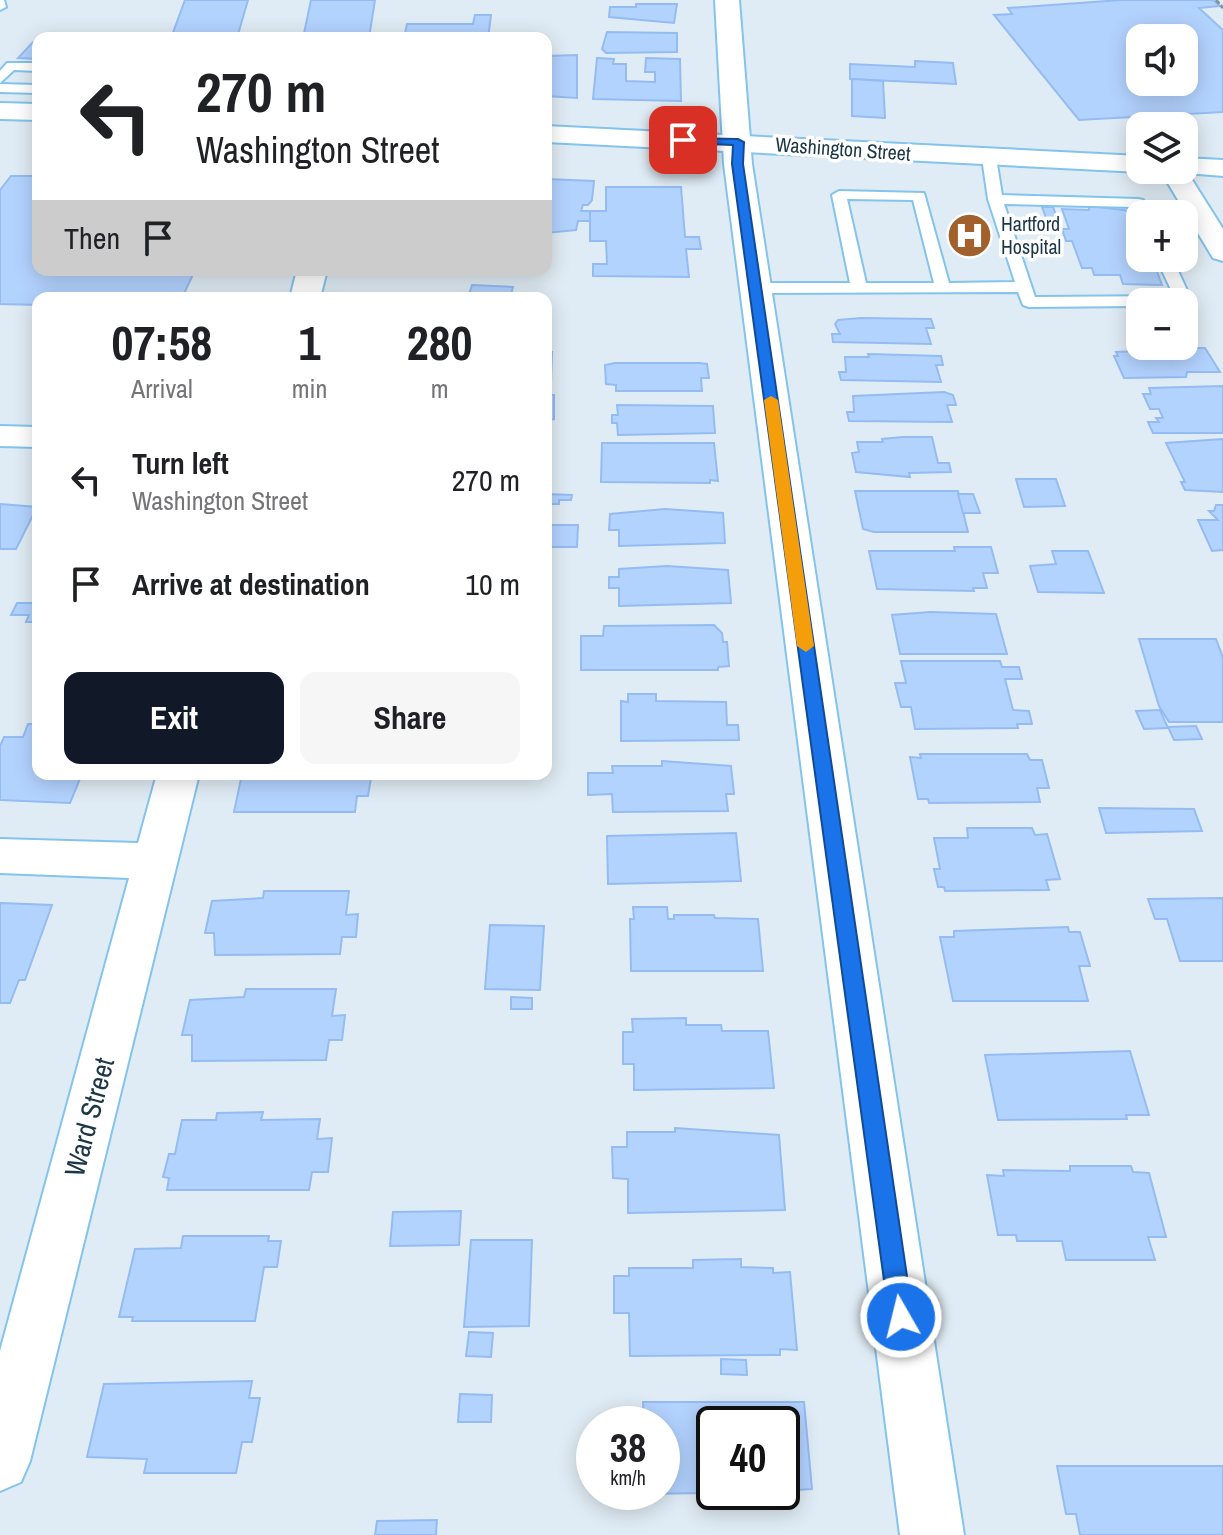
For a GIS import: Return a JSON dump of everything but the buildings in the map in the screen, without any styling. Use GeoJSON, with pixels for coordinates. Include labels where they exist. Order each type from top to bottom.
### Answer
{"type":"FeatureCollection","features":[{"type":"Feature","properties":{"kind":"street"},"geometry":{"type":"LineString","coordinates":[[727,0],[738,164],[932,1535]]}},
{"type":"Feature","properties":{"kind":"street"},"geometry":{"type":"LineString","coordinates":[[0,111],[32,112]]}},
{"type":"Feature","properties":{"kind":"street","name":"Washington Street"},"geometry":{"type":"LineString","coordinates":[[552,134],[1126,163]]}},
{"type":"Feature","properties":{"kind":"street"},"geometry":{"type":"LineString","coordinates":[[1198,167],[1223,168]]}},
{"type":"Feature","properties":{"kind":"street"},"geometry":{"type":"LineString","coordinates":[[1182,184],[1223,252]]}},
{"type":"Feature","properties":{"kind":"street"},"geometry":{"type":"LineString","coordinates":[[0,436],[32,437]]}},
{"type":"Feature","properties":{"kind":"street","name":"Ward Street"},"geometry":{"type":"LineString","coordinates":[[0,1461],[176,780]]}},
{"type":"Feature","properties":{"kind":"street"},"geometry":{"type":"LineString","coordinates":[[0,856],[155,861]]}},
{"type":"Feature","properties":{"kind":"lane"},"geometry":{"type":"LineString","coordinates":[[0,79],[11,66],[32,67]]}},
{"type":"Feature","properties":{"kind":"lane"},"geometry":{"type":"LineString","coordinates":[[0,88],[32,89]]}},
{"type":"Feature","properties":{"kind":"lane"},"geometry":{"type":"LineString","coordinates":[[989,158],[995,199],[1029,302],[1184,301],[1171,272]]}},
{"type":"Feature","properties":{"kind":"lane"},"geometry":{"type":"LineString","coordinates":[[859,288],[839,195],[919,196],[943,288]]}},
{"type":"Feature","properties":{"kind":"lane"},"geometry":{"type":"LineString","coordinates":[[995,199],[1126,203]]}},
{"type":"Feature","properties":{"kind":"lane"},"geometry":{"type":"LineString","coordinates":[[755,288],[1025,287]]}},
{"type":"Feature","properties":{"kind":"path"},"geometry":{"type":"LineString","coordinates":[[1216,0],[1223,8]]}},
{"type":"Feature","properties":{"kind":"slow traffic"},"geometry":{"type":"LineString","coordinates":[[771,400],[806,646]]}},
{"type":"Feature","properties":{"kind":"place","name":"Hartford Hospital"},"geometry":{"type":"Point","coordinates":[970,236]}},
{"type":"Feature","properties":{"kind":"route"},"geometry":{"type":"LineString","coordinates":[[683,140],[738,142],[738,164],[901,1317]]}}]}
